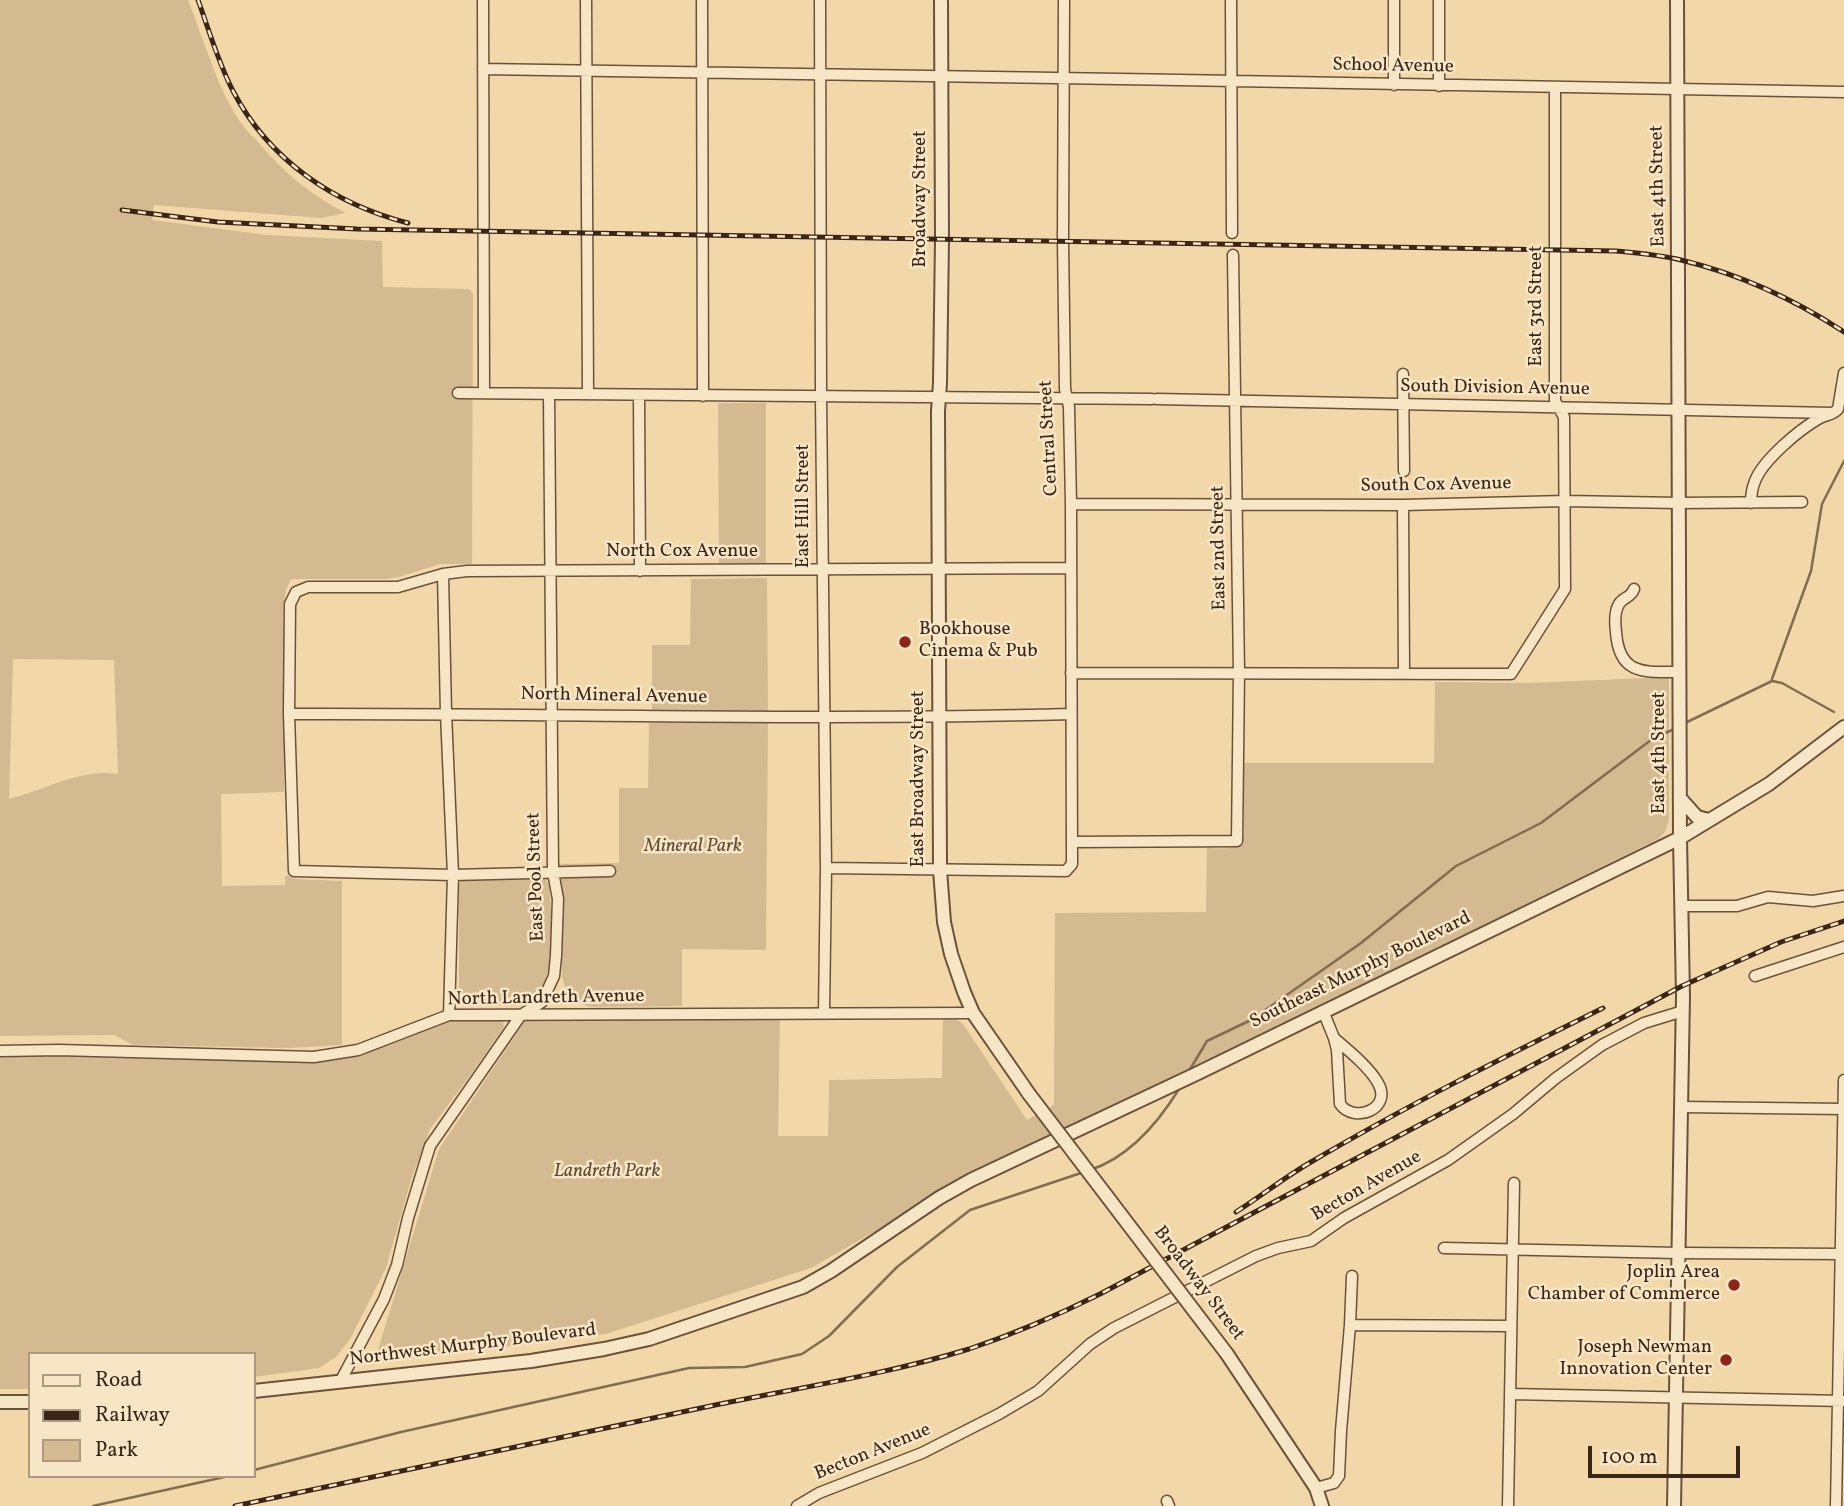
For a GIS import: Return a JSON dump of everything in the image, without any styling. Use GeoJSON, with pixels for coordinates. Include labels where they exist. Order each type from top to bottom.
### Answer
{"type":"FeatureCollection","features":[{"type":"Feature","properties":{"kind":"street"},"geometry":{"type":"LineString","coordinates":[[483,0],[484,393]]}},
{"type":"Feature","properties":{"kind":"street"},"geometry":{"type":"LineString","coordinates":[[586,0],[588,394]]}},
{"type":"Feature","properties":{"kind":"street"},"geometry":{"type":"LineString","coordinates":[[702,0],[703,396]]}},
{"type":"Feature","properties":{"kind":"street","name":"East Hill Street"},"geometry":{"type":"LineString","coordinates":[[820,0],[826,868],[824,1013]]}},
{"type":"Feature","properties":{"kind":"street","name":"Broadway Street"},"geometry":{"type":"LineString","coordinates":[[939,398],[942,240],[941,0]]}},
{"type":"Feature","properties":{"kind":"street","name":"Central Street"},"geometry":{"type":"LineString","coordinates":[[940,870],[1066,871],[1072,864],[1071,504],[1065,389],[1063,241],[1064,0]]}},
{"type":"Feature","properties":{"kind":"street"},"geometry":{"type":"LineString","coordinates":[[1231,0],[1232,233]]}},
{"type":"Feature","properties":{"kind":"street"},"geometry":{"type":"LineString","coordinates":[[1394,0],[1394,85]]}},
{"type":"Feature","properties":{"kind":"street"},"geometry":{"type":"LineString","coordinates":[[1439,86],[1440,0]]}},
{"type":"Feature","properties":{"kind":"street","name":"East 4th Street"},"geometry":{"type":"LineString","coordinates":[[1674,1506],[1683,1011],[1677,0]]}},
{"type":"Feature","properties":{"kind":"street","name":"School Avenue"},"geometry":{"type":"LineString","coordinates":[[483,69],[1844,92]]}},
{"type":"Feature","properties":{"kind":"street","name":"East 3rd Street"},"geometry":{"type":"LineString","coordinates":[[1404,674],[1511,674],[1565,589],[1564,417],[1555,401],[1555,88]]}},
{"type":"Feature","properties":{"kind":"street","name":"East 2nd Street"},"geometry":{"type":"LineString","coordinates":[[1072,842],[1237,841],[1239,673],[1233,256]]}},
{"type":"Feature","properties":{"kind":"street"},"geometry":{"type":"LineString","coordinates":[[1751,503],[1755,480],[1764,465],[1811,424],[1837,411],[1844,373]]}},
{"type":"Feature","properties":{"kind":"street"},"geometry":{"type":"LineString","coordinates":[[1403,374],[1404,471]]}},
{"type":"Feature","properties":{"kind":"street","name":"South Division Avenue"},"geometry":{"type":"LineString","coordinates":[[457,393],[1154,399],[1832,414]]}},
{"type":"Feature","properties":{"kind":"street","name":"East Pool Street"},"geometry":{"type":"LineString","coordinates":[[340,1382],[393,1277],[430,1146],[521,1016],[542,1002],[554,976],[558,899],[553,872],[549,394]]}},
{"type":"Feature","properties":{"kind":"street"},"geometry":{"type":"LineString","coordinates":[[639,395],[640,571]]}},
{"type":"Feature","properties":{"kind":"street","name":"East Broadway Street"},"geometry":{"type":"LineString","coordinates":[[939,398],[942,907],[956,970],[972,1013],[1029,1094]]}},
{"type":"Feature","properties":{"kind":"street","name":"South Cox Avenue"},"geometry":{"type":"LineString","coordinates":[[1071,504],[1802,502]]}},
{"type":"Feature","properties":{"kind":"street"},"geometry":{"type":"LineString","coordinates":[[1071,673],[1404,674],[1403,505]]}},
{"type":"Feature","properties":{"kind":"street","name":"North Cox Avenue"},"geometry":{"type":"LineString","coordinates":[[289,714],[290,604],[296,592],[309,587],[398,587],[443,574],[467,571],[1071,568]]}},
{"type":"Feature","properties":{"kind":"street"},"geometry":{"type":"LineString","coordinates":[[443,574],[453,875],[449,1015]]}},
{"type":"Feature","properties":{"kind":"street"},"geometry":{"type":"LineString","coordinates":[[1634,589],[1631,596],[1620,603],[1616,611],[1616,633],[1622,657],[1637,670],[1680,672]]}},
{"type":"Feature","properties":{"kind":"street"},"geometry":{"type":"LineString","coordinates":[[289,714],[294,871],[453,875],[610,871]]}},
{"type":"Feature","properties":{"kind":"street","name":"North Mineral Avenue"},"geometry":{"type":"LineString","coordinates":[[289,714],[824,717],[1072,714]]}},
{"type":"Feature","properties":{"kind":"street","name":"Southeast Murphy Boulevard"},"geometry":{"type":"LineString","coordinates":[[1028,1152],[1196,1074],[1680,838],[1769,784],[1844,727]]}},
{"type":"Feature","properties":{"kind":"street"},"geometry":{"type":"LineString","coordinates":[[1680,798],[1697,817],[1709,820]]}},
{"type":"Feature","properties":{"kind":"street"},"geometry":{"type":"LineString","coordinates":[[826,868],[940,870]]}},
{"type":"Feature","properties":{"kind":"street"},"geometry":{"type":"LineString","coordinates":[[1681,906],[1733,906],[1768,897],[1808,901],[1844,896]]}},
{"type":"Feature","properties":{"kind":"street"},"geometry":{"type":"LineString","coordinates":[[1755,976],[1844,947]]}},
{"type":"Feature","properties":{"kind":"street"},"geometry":{"type":"LineString","coordinates":[[1323,1011],[1337,1050],[1340,1104],[1350,1113],[1374,1109],[1381,1103],[1379,1084],[1334,1038]]}},
{"type":"Feature","properties":{"kind":"street","name":"Becton Avenue"},"geometry":{"type":"LineString","coordinates":[[795,1506],[819,1493],[922,1453],[999,1414],[1038,1391],[1090,1344],[1114,1328],[1256,1256],[1311,1241],[1344,1218],[1448,1160],[1602,1045],[1644,1023],[1683,1011]]}},
{"type":"Feature","properties":{"kind":"street","name":"North Landreth Avenue"},"geometry":{"type":"LineString","coordinates":[[0,1051],[314,1058],[358,1050],[449,1015],[972,1013]]}},
{"type":"Feature","properties":{"kind":"street"},"geometry":{"type":"LineString","coordinates":[[1836,1506],[1841,1401],[1844,1080]]}},
{"type":"Feature","properties":{"kind":"street","name":"Broadway Street"},"geometry":{"type":"LineString","coordinates":[[1029,1094],[1227,1353],[1316,1488],[1322,1506]]}},
{"type":"Feature","properties":{"kind":"street"},"geometry":{"type":"LineString","coordinates":[[1682,1107],[1844,1109]]}},
{"type":"Feature","properties":{"kind":"street","name":"Northwest Murphy Boulevard"},"geometry":{"type":"LineString","coordinates":[[256,1391],[531,1361],[649,1339],[803,1287],[939,1198],[1028,1152]]}},
{"type":"Feature","properties":{"kind":"street"},"geometry":{"type":"LineString","coordinates":[[1508,1506],[1514,1183]]}},
{"type":"Feature","properties":{"kind":"street"},"geometry":{"type":"LineString","coordinates":[[1444,1248],[1843,1254]]}},
{"type":"Feature","properties":{"kind":"street"},"geometry":{"type":"LineString","coordinates":[[1316,1488],[1334,1483],[1339,1476],[1352,1276]]}},
{"type":"Feature","properties":{"kind":"street"},"geometry":{"type":"LineString","coordinates":[[1350,1325],[1511,1326]]}},
{"type":"Feature","properties":{"kind":"street"},"geometry":{"type":"LineString","coordinates":[[1510,1394],[1841,1401]]}},
{"type":"Feature","properties":{"kind":"street"},"geometry":{"type":"LineString","coordinates":[[0,1402],[28,1402]]}},
{"type":"Feature","properties":{"kind":"green space"},"geometry":{"type":"Polygon","coordinates":[[[0,0],[188,0],[218,79],[241,123],[288,173],[321,199],[346,213],[321,218],[154,205],[152,220],[267,235],[382,241],[383,287],[469,289],[473,294],[472,564],[440,564],[384,579],[291,579],[283,607],[284,792],[221,794],[222,886],[285,885],[285,875],[296,879],[342,881],[342,1045],[289,1048],[133,1045],[114,1035],[0,1036],[0,0]],[[13,659],[9,799],[90,774],[118,774],[114,660],[13,659]]]}},
{"type":"Feature","properties":{"kind":"green space"},"geometry":{"type":"Polygon","coordinates":[[[718,403],[766,403],[766,563],[719,563],[718,403]]]}},
{"type":"Feature","properties":{"kind":"green space"},"geometry":{"type":"Polygon","coordinates":[[[767,578],[768,713],[652,711],[652,645],[690,645],[691,579],[767,578]]]}},
{"type":"Feature","properties":{"kind":"green space","name":"Landreth Park"},"geometry":{"type":"Polygon","coordinates":[[[1669,677],[1669,820],[1665,832],[1658,839],[1310,1011],[1000,1159],[811,1268],[606,1334],[374,1363],[439,1149],[525,1021],[780,1015],[778,1136],[828,1136],[829,1080],[942,1078],[943,1016],[954,1017],[963,1024],[1027,1120],[1054,1105],[1055,913],[1206,912],[1207,848],[1234,847],[1244,835],[1244,763],[1434,763],[1435,682],[1528,683],[1669,677]]]}},
{"type":"Feature","properties":{"kind":"green space","name":"Mineral Park"},"geometry":{"type":"Polygon","coordinates":[[[649,723],[768,723],[766,950],[682,949],[682,1006],[591,1007],[575,1000],[563,981],[561,883],[558,864],[619,863],[619,788],[648,788],[649,723]]]}},
{"type":"Feature","properties":{"kind":"green space"},"geometry":{"type":"Polygon","coordinates":[[[545,878],[549,885],[552,934],[548,971],[542,987],[534,999],[521,1006],[463,1005],[459,997],[460,882],[467,879],[545,878]]]}},
{"type":"Feature","properties":{"kind":"green space"},"geometry":{"type":"Polygon","coordinates":[[[502,1015],[504,1027],[430,1129],[411,1180],[386,1268],[350,1339],[336,1357],[319,1368],[256,1377],[256,1352],[28,1352],[28,1389],[0,1389],[0,1054],[275,1055],[360,1045],[425,1021],[502,1015]]]}},
{"type":"Feature","properties":{"kind":"waterway"},"geometry":{"type":"LineString","coordinates":[[1772,679],[1811,571],[1822,504],[1844,461]]}},
{"type":"Feature","properties":{"kind":"waterway"},"geometry":{"type":"LineString","coordinates":[[1683,724],[1772,681],[1782,683],[1834,712]]}},
{"type":"Feature","properties":{"kind":"waterway"},"geometry":{"type":"LineString","coordinates":[[1189,1071],[1207,1041],[1251,1020],[1361,943],[1456,866],[1541,823],[1651,740],[1674,729]]}},
{"type":"Feature","properties":{"kind":"waterway"},"geometry":{"type":"LineString","coordinates":[[1090,1170],[1118,1157],[1130,1148],[1162,1114],[1179,1089]]}},
{"type":"Feature","properties":{"kind":"waterway"},"geometry":{"type":"LineString","coordinates":[[256,1469],[401,1432],[689,1368],[745,1367],[802,1354],[829,1336],[897,1267],[970,1210],[1084,1172]]}},
{"type":"Feature","properties":{"kind":"waterway"},"geometry":{"type":"LineString","coordinates":[[93,1506],[220,1478]]}},
{"type":"Feature","properties":{"kind":"railway"},"geometry":{"type":"LineString","coordinates":[[198,0],[233,91],[265,138],[306,176],[330,191],[354,204],[408,223]]}},
{"type":"Feature","properties":{"kind":"railway"},"geometry":{"type":"LineString","coordinates":[[122,210],[218,222],[357,229],[1616,251],[1673,258],[1745,280],[1786,298],[1844,332]]}},
{"type":"Feature","properties":{"kind":"railway"},"geometry":{"type":"LineString","coordinates":[[235,1506],[869,1375],[936,1359],[986,1343],[1036,1324],[1100,1294],[1682,986],[1781,942],[1844,921]]}},
{"type":"Feature","properties":{"kind":"railway"},"geometry":{"type":"LineString","coordinates":[[1236,1212],[1301,1168],[1383,1121],[1603,1008]]}},
{"type":"Feature","properties":{"kind":"place","name":"Bookhouse Cinema & Pub"},"geometry":{"type":"Point","coordinates":[905,642]}},
{"type":"Feature","properties":{"kind":"place","name":"Joplin Area Chamber of Commerce"},"geometry":{"type":"Point","coordinates":[1734,1285]}},
{"type":"Feature","properties":{"kind":"place","name":"Joseph Newman Innovation Center"},"geometry":{"type":"Point","coordinates":[1726,1360]}}]}
